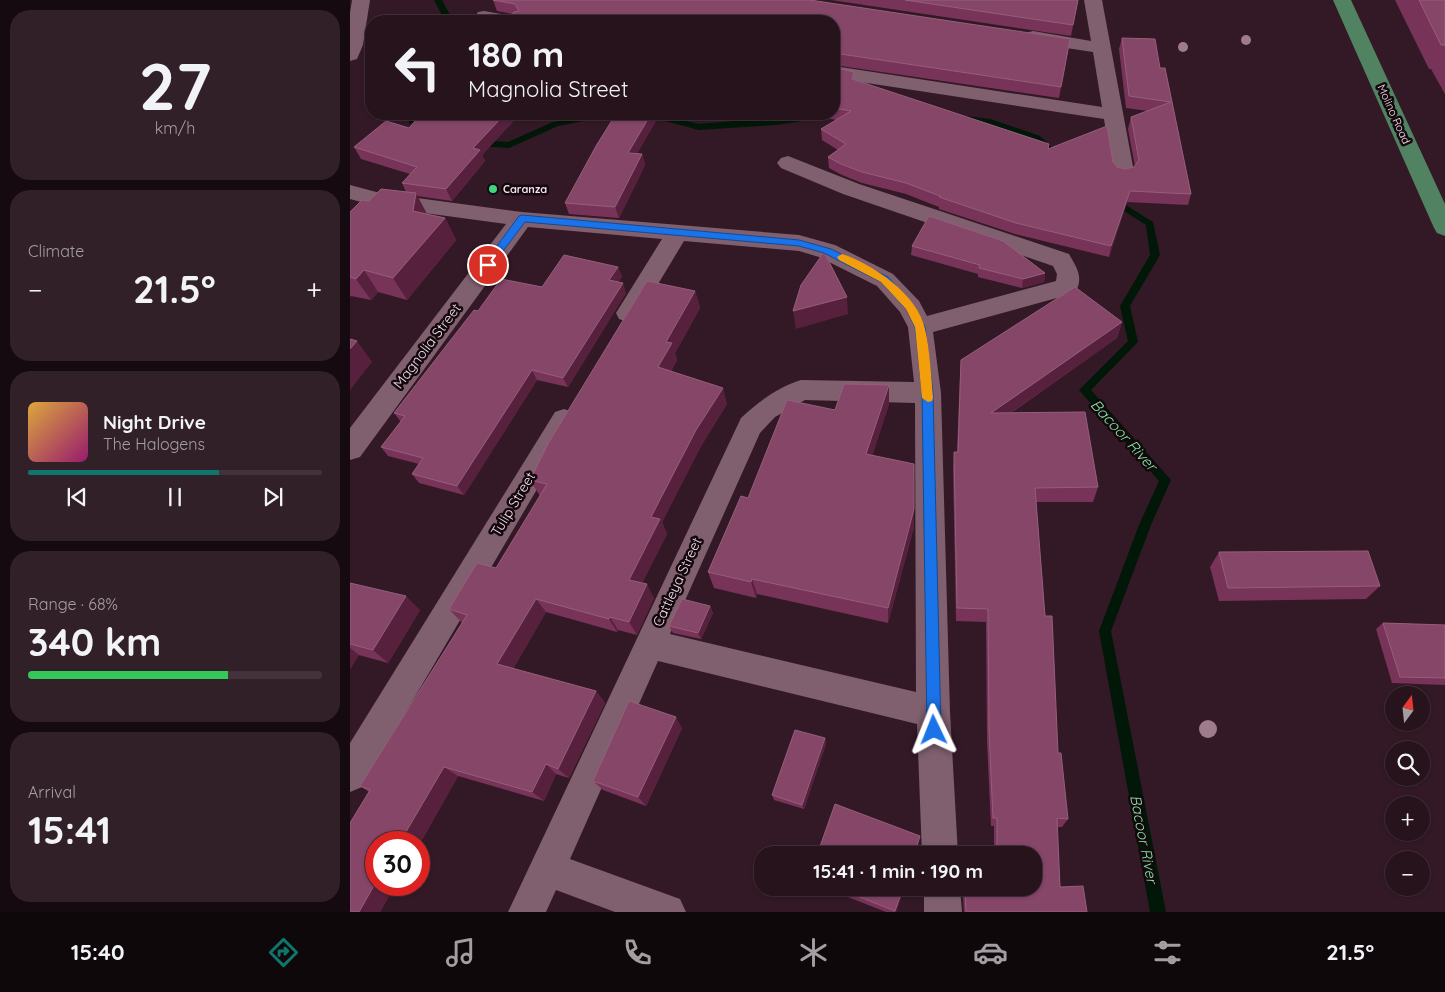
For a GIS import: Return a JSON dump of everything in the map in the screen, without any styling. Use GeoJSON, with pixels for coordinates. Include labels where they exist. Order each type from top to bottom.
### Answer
{"type":"FeatureCollection","features":[{"type":"Feature","properties":{"kind":"main road","name":"Molino Road"},"geometry":{"type":"LineString","coordinates":[[1342,0],[1445,228]]}},
{"type":"Feature","properties":{"kind":"street"},"geometry":{"type":"LineString","coordinates":[[350,54],[354,45],[361,0]]}},
{"type":"Feature","properties":{"kind":"street"},"geometry":{"type":"LineString","coordinates":[[486,15],[495,0]]}},
{"type":"Feature","properties":{"kind":"street"},"geometry":{"type":"LineString","coordinates":[[1093,0],[1123,172]]}},
{"type":"Feature","properties":{"kind":"street"},"geometry":{"type":"LineString","coordinates":[[1014,35],[1101,48]]}},
{"type":"Feature","properties":{"kind":"street"},"geometry":{"type":"LineString","coordinates":[[840,73],[1114,115]]}},
{"type":"Feature","properties":{"kind":"street"},"geometry":{"type":"LineString","coordinates":[[788,163],[851,189],[1061,260],[1069,274],[1067,287],[920,327]]}},
{"type":"Feature","properties":{"kind":"street"},"geometry":{"type":"LineString","coordinates":[[350,192],[380,200],[522,218],[799,243],[828,251],[885,280],[910,307],[920,327],[928,393],[933,712],[940,846]]}},
{"type":"Feature","properties":{"kind":"street"},"geometry":{"type":"LineString","coordinates":[[362,220],[380,200]]}},
{"type":"Feature","properties":{"kind":"street","name":"Magnolia Street"},"geometry":{"type":"LineString","coordinates":[[350,449],[522,218]]}},
{"type":"Feature","properties":{"kind":"street"},"geometry":{"type":"LineString","coordinates":[[615,334],[676,233]]}},
{"type":"Feature","properties":{"kind":"street","name":"Cattleya Street"},"geometry":{"type":"LineString","coordinates":[[527,912],[648,644],[750,426],[766,410],[801,390],[928,393]]}},
{"type":"Feature","properties":{"kind":"street","name":"Tulip Street"},"geometry":{"type":"LineString","coordinates":[[350,775],[574,402]]}},
{"type":"Feature","properties":{"kind":"street"},"geometry":{"type":"LineString","coordinates":[[648,644],[933,712]]}},
{"type":"Feature","properties":{"kind":"street"},"geometry":{"type":"LineString","coordinates":[[547,868],[667,912]]}},
{"type":"Feature","properties":{"kind":"street"},"geometry":{"type":"LineString","coordinates":[[942,896],[943,912]]}},
{"type":"Feature","properties":{"kind":"building"},"geometry":{"type":"Polygon","coordinates":[[[493,0],[810,0],[1070,39],[1061,87],[840,54],[840,15],[511,15],[519,11],[515,4],[493,0]]]}},
{"type":"Feature","properties":{"kind":"building"},"geometry":{"type":"Polygon","coordinates":[[[905,0],[1078,0],[1073,25],[905,0]]]}},
{"type":"Feature","properties":{"kind":"building"},"geometry":{"type":"Polygon","coordinates":[[[1419,0],[1445,0],[1445,46],[1441,45],[1419,0]]]}},
{"type":"Feature","properties":{"kind":"building"},"geometry":{"type":"Polygon","coordinates":[[[1122,38],[1155,39],[1160,68],[1165,68],[1191,194],[1130,191],[1111,246],[1016,223],[939,197],[906,183],[862,172],[841,164],[828,157],[846,144],[821,129],[836,120],[840,120],[840,118],[851,111],[840,109],[840,68],[854,72],[852,79],[1049,144],[1048,149],[1107,126],[1113,162],[1117,167],[1125,169],[1134,167],[1139,160],[1131,117],[1171,102],[1129,96],[1122,38]]]}},
{"type":"Feature","properties":{"kind":"building"},"geometry":{"type":"Polygon","coordinates":[[[416,120],[499,120],[473,148],[480,150],[446,189],[402,183],[417,167],[354,147],[386,121],[409,128],[416,120]]]}},
{"type":"Feature","properties":{"kind":"building"},"geometry":{"type":"Polygon","coordinates":[[[612,120],[647,120],[628,153],[642,154],[615,207],[565,203],[612,120]]]}},
{"type":"Feature","properties":{"kind":"building"},"geometry":{"type":"Polygon","coordinates":[[[381,189],[416,193],[413,211],[445,218],[393,278],[364,270],[356,279],[350,277],[350,212],[362,200],[369,201],[381,189]]]}},
{"type":"Feature","properties":{"kind":"building"},"geometry":{"type":"Polygon","coordinates":[[[929,216],[1003,241],[1045,273],[1023,279],[979,268],[980,265],[912,246],[929,216]]]}},
{"type":"Feature","properties":{"kind":"building"},"geometry":{"type":"Polygon","coordinates":[[[824,252],[847,297],[793,311],[801,285],[824,252]]]}},
{"type":"Feature","properties":{"kind":"building"},"geometry":{"type":"Polygon","coordinates":[[[564,255],[618,267],[609,280],[623,283],[563,378],[532,370],[457,486],[412,474],[423,458],[381,447],[405,416],[394,413],[474,310],[478,311],[501,279],[542,287],[564,255]]]}},
{"type":"Feature","properties":{"kind":"building"},"geometry":{"type":"Polygon","coordinates":[[[647,281],[695,291],[666,342],[672,343],[658,367],[723,388],[696,430],[651,517],[660,519],[629,580],[647,584],[629,622],[610,617],[609,619],[536,599],[497,664],[596,691],[558,769],[546,764],[532,792],[444,767],[406,831],[365,831],[365,896],[368,896],[359,912],[350,912],[350,823],[370,790],[360,786],[467,615],[449,609],[477,563],[496,568],[547,484],[530,480],[549,442],[647,281]]]}},
{"type":"Feature","properties":{"kind":"building"},"geometry":{"type":"Polygon","coordinates":[[[1075,287],[1122,322],[991,413],[1085,412],[1098,487],[1035,488],[1045,616],[1052,616],[1058,753],[1061,753],[1068,819],[1057,818],[1060,887],[1083,886],[1087,912],[966,912],[965,896],[1042,896],[1042,846],[997,846],[997,818],[993,818],[989,731],[988,609],[957,608],[954,452],[958,452],[961,360],[1075,287]]]}},
{"type":"Feature","properties":{"kind":"building"},"geometry":{"type":"Polygon","coordinates":[[[350,339],[357,341],[350,349],[350,339]]]}},
{"type":"Feature","properties":{"kind":"building"},"geometry":{"type":"Polygon","coordinates":[[[844,384],[889,385],[866,454],[914,464],[914,509],[888,608],[752,579],[751,582],[708,572],[741,496],[748,498],[787,400],[835,410],[844,384]]]}},
{"type":"Feature","properties":{"kind":"building"},"geometry":{"type":"Polygon","coordinates":[[[1368,551],[1380,586],[1228,588],[1219,552],[1368,551]]]}},
{"type":"Feature","properties":{"kind":"building"},"geometry":{"type":"Polygon","coordinates":[[[350,583],[406,596],[373,650],[350,644],[350,583]]]}},
{"type":"Feature","properties":{"kind":"building"},"geometry":{"type":"Polygon","coordinates":[[[682,599],[710,606],[698,633],[669,626],[682,599]]]}},
{"type":"Feature","properties":{"kind":"building"},"geometry":{"type":"Polygon","coordinates":[[[1383,623],[1445,625],[1445,678],[1400,677],[1383,623]]]}},
{"type":"Feature","properties":{"kind":"building"},"geometry":{"type":"Polygon","coordinates":[[[629,701],[676,717],[638,797],[593,781],[629,701]]]}},
{"type":"Feature","properties":{"kind":"building"},"geometry":{"type":"Polygon","coordinates":[[[795,730],[825,738],[802,805],[772,795],[795,730]]]}},
{"type":"Feature","properties":{"kind":"building"},"geometry":{"type":"Polygon","coordinates":[[[835,804],[920,836],[917,846],[820,846],[835,804]]]}},
{"type":"Feature","properties":{"kind":"building"},"geometry":{"type":"Polygon","coordinates":[[[857,896],[900,896],[895,911],[857,896]]]}},
{"type":"Feature","properties":{"kind":"waterway","name":"Bacoor River"},"geometry":{"type":"LineString","coordinates":[[438,0],[446,15]]}},
{"type":"Feature","properties":{"kind":"waterway","name":"Bacoor River"},"geometry":{"type":"LineString","coordinates":[[961,117],[987,121],[1037,138],[1061,159]]}},
{"type":"Feature","properties":{"kind":"waterway","name":"Bacoor River"},"geometry":{"type":"LineString","coordinates":[[412,120],[427,129]]}},
{"type":"Feature","properties":{"kind":"waterway","name":"Bacoor River"},"geometry":{"type":"LineString","coordinates":[[477,143],[509,145],[556,124],[577,120]]}},
{"type":"Feature","properties":{"kind":"waterway","name":"Bacoor River"},"geometry":{"type":"LineString","coordinates":[[670,120],[699,127],[791,120]]}},
{"type":"Feature","properties":{"kind":"waterway","name":"Bacoor River"},"geometry":{"type":"LineString","coordinates":[[1113,200],[1150,224],[1155,255],[1125,306],[1133,342],[1084,390],[1165,480],[1145,525],[1105,631],[1158,912]]}},
{"type":"Feature","properties":{"kind":"slow traffic"},"geometry":{"type":"LineString","coordinates":[[842,257],[885,280],[910,307],[920,327],[928,398]]}},
{"type":"Feature","properties":{"kind":"place","name":"Caranza"},"geometry":{"type":"Point","coordinates":[493,189]}},
{"type":"Feature","properties":{"kind":"route"},"geometry":{"type":"LineString","coordinates":[[488,265],[522,218],[799,243],[828,251],[855,263],[885,280],[910,307],[920,327],[928,393],[934,730]]}}]}
